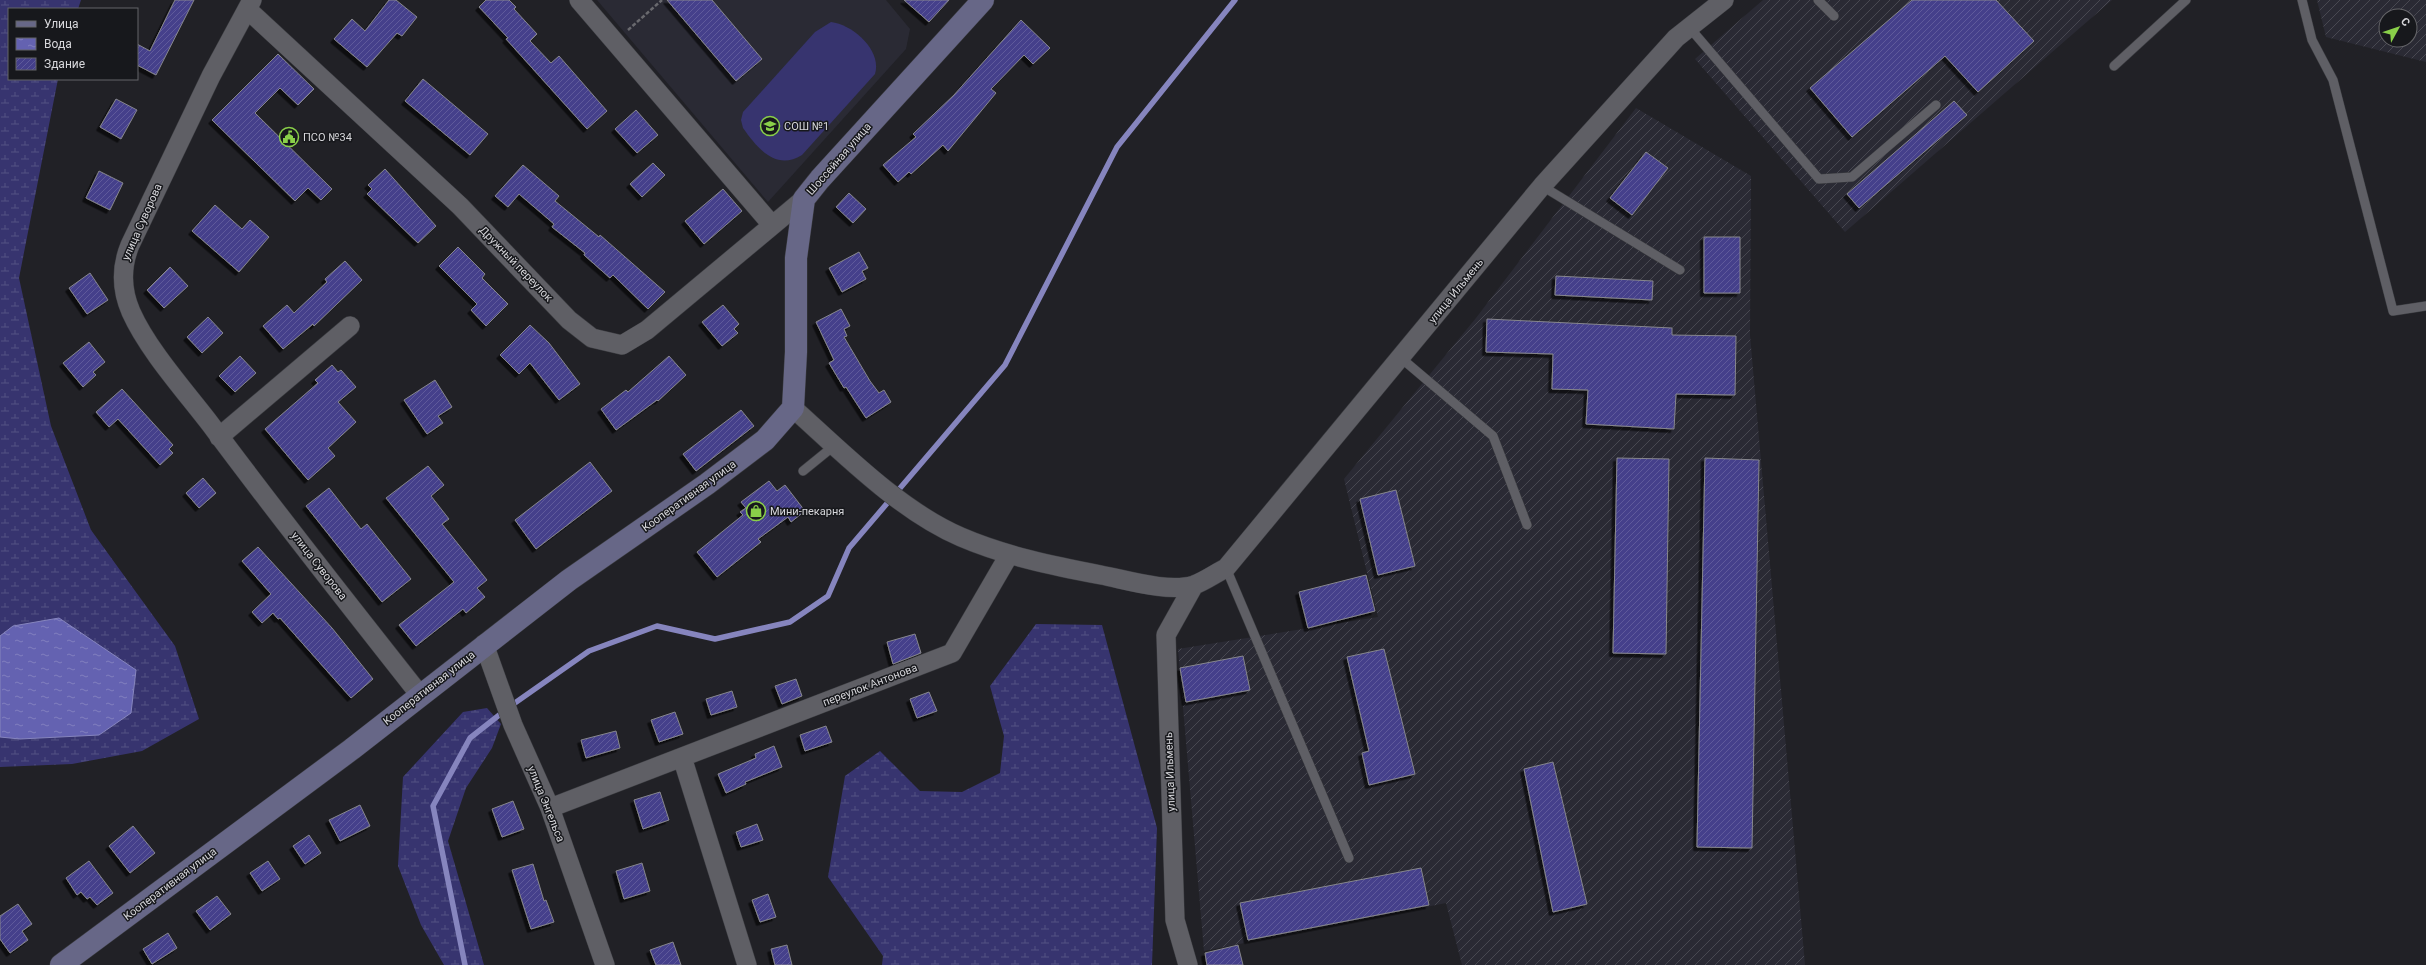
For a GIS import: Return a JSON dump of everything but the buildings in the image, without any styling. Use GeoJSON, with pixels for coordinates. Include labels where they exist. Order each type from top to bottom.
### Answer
{"type":"FeatureCollection","features":[{"type":"Feature","properties":{"kind":"street"},"geometry":{"type":"LineString","coordinates":[[580,0],[772,224]]}},
{"type":"Feature","properties":{"kind":"street","name":"Шоссейная улица"},"geometry":{"type":"LineString","coordinates":[[792,408],[796,352],[796,258],[804,199],[820,179],[983,0]]}},
{"type":"Feature","properties":{"kind":"street","name":"улица Ильмень"},"geometry":{"type":"LineString","coordinates":[[792,408],[873,480],[916,512],[960,537],[1009,555],[1082,572],[1165,587],[1194,585],[1226,568],[1542,186],[1676,38],[1724,0]]}},
{"type":"Feature","properties":{"kind":"street","name":"Дружный переулок"},"geometry":{"type":"LineString","coordinates":[[249,5],[460,206],[569,320],[592,338],[622,345],[647,330],[772,224],[804,199]]}},
{"type":"Feature","properties":{"kind":"street","name":"улица Суворова"},"geometry":{"type":"LineString","coordinates":[[249,5],[210,76],[133,238],[124,259],[122,274],[125,291],[131,311],[140,330],[219,437],[420,695]]}},
{"type":"Feature","properties":{"kind":"street"},"geometry":{"type":"LineString","coordinates":[[219,437],[350,326]]}},
{"type":"Feature","properties":{"kind":"street","name":"Кооперативная улица"},"geometry":{"type":"LineString","coordinates":[[61,965],[352,749],[484,644],[569,580],[707,484],[765,440],[792,408]]}},
{"type":"Feature","properties":{"kind":"street","name":"переулок Антонова"},"geometry":{"type":"LineString","coordinates":[[550,808],[952,653],[1009,555]]}},
{"type":"Feature","properties":{"kind":"street","name":"улица Ильмень"},"geometry":{"type":"LineString","coordinates":[[1188,965],[1175,920],[1166,635],[1194,585]]}},
{"type":"Feature","properties":{"kind":"street","name":"улица Энгельса"},"geometry":{"type":"LineString","coordinates":[[484,644],[513,725],[550,808],[605,965]]}},
{"type":"Feature","properties":{"kind":"street"},"geometry":{"type":"LineString","coordinates":[[682,757],[748,965]]}},
{"type":"Feature","properties":{"kind":"lane"},"geometry":{"type":"LineString","coordinates":[[1818,0],[1834,16]]}},
{"type":"Feature","properties":{"kind":"lane"},"geometry":{"type":"LineString","coordinates":[[2114,66],[2186,0]]}},
{"type":"Feature","properties":{"kind":"lane"},"geometry":{"type":"LineString","coordinates":[[2302,0],[2312,40],[2333,80],[2393,311],[2426,306]]}},
{"type":"Feature","properties":{"kind":"lane"},"geometry":{"type":"LineString","coordinates":[[1689,27],[1819,179],[1852,177],[1936,105]]}},
{"type":"Feature","properties":{"kind":"lane"},"geometry":{"type":"LineString","coordinates":[[1542,186],[1680,270]]}},
{"type":"Feature","properties":{"kind":"lane"},"geometry":{"type":"LineString","coordinates":[[1401,358],[1493,436],[1527,525]]}},
{"type":"Feature","properties":{"kind":"lane"},"geometry":{"type":"LineString","coordinates":[[803,471],[835,445]]}},
{"type":"Feature","properties":{"kind":"lane"},"geometry":{"type":"LineString","coordinates":[[1226,568],[1349,858]]}},
{"type":"Feature","properties":{"kind":"path"},"geometry":{"type":"LineString","coordinates":[[615,41],[662,0]]}},
{"type":"Feature","properties":{"kind":"shaded area","name":"СОШ №1"},"geometry":{"type":"Polygon","coordinates":[[[597,0],[886,0],[910,29],[906,49],[768,202],[597,0]]]}},
{"type":"Feature","properties":{"kind":"shaded area"},"geometry":{"type":"Polygon","coordinates":[[[1763,0],[2112,0],[1845,232],[1695,59],[1763,0]]]}},
{"type":"Feature","properties":{"kind":"shaded area"},"geometry":{"type":"Polygon","coordinates":[[[2317,0],[2426,0],[2426,62],[2326,37],[2317,0]]]}},
{"type":"Feature","properties":{"kind":"shaded area"},"geometry":{"type":"Polygon","coordinates":[[[1636,108],[1751,176],[1750,335],[1805,965],[1462,965],[1446,903],[1204,951],[1178,649],[1378,617],[1344,479],[1476,318],[1636,108]]]}},
{"type":"Feature","properties":{"kind":"green space"},"geometry":{"type":"Polygon","coordinates":[[[0,0],[81,0],[78,8],[8,8],[8,80],[58,80],[19,278],[51,426],[91,530],[175,646],[199,719],[142,751],[72,764],[0,767],[0,0]]]}},
{"type":"Feature","properties":{"kind":"green space"},"geometry":{"type":"Polygon","coordinates":[[[831,22],[849,28],[864,40],[874,57],[876,65],[875,74],[802,155],[793,159],[776,159],[761,150],[743,128],[741,120],[743,112],[815,32],[831,22]]]}},
{"type":"Feature","properties":{"kind":"green space"},"geometry":{"type":"Polygon","coordinates":[[[1036,624],[1102,625],[1157,828],[1152,965],[882,965],[883,956],[828,877],[845,776],[880,751],[920,791],[962,792],[1000,773],[1004,736],[990,686],[1036,624]]]}},
{"type":"Feature","properties":{"kind":"green space"},"geometry":{"type":"Polygon","coordinates":[[[487,708],[501,724],[492,748],[466,788],[448,841],[484,965],[444,965],[421,925],[398,866],[403,777],[463,712],[487,708]]]}},
{"type":"Feature","properties":{"kind":"water"},"geometry":{"type":"Polygon","coordinates":[[[59,618],[136,670],[131,713],[99,735],[20,739],[0,737],[0,636],[13,626],[59,618]]]}},
{"type":"Feature","properties":{"kind":"waterway"},"geometry":{"type":"LineString","coordinates":[[465,965],[433,806],[470,738],[512,705],[589,651],[657,626],[715,639],[790,622],[828,596],[849,548],[1005,365],[1117,147],[1235,0]]}},
{"type":"Feature","properties":{"kind":"place","name":"СОШ №1"},"geometry":{"type":"Point","coordinates":[770,126]}},
{"type":"Feature","properties":{"kind":"place","name":"ПСО №34"},"geometry":{"type":"Point","coordinates":[289,137]}},
{"type":"Feature","properties":{"kind":"place","name":"Мини-пекарня"},"geometry":{"type":"Point","coordinates":[756,511]}}]}
